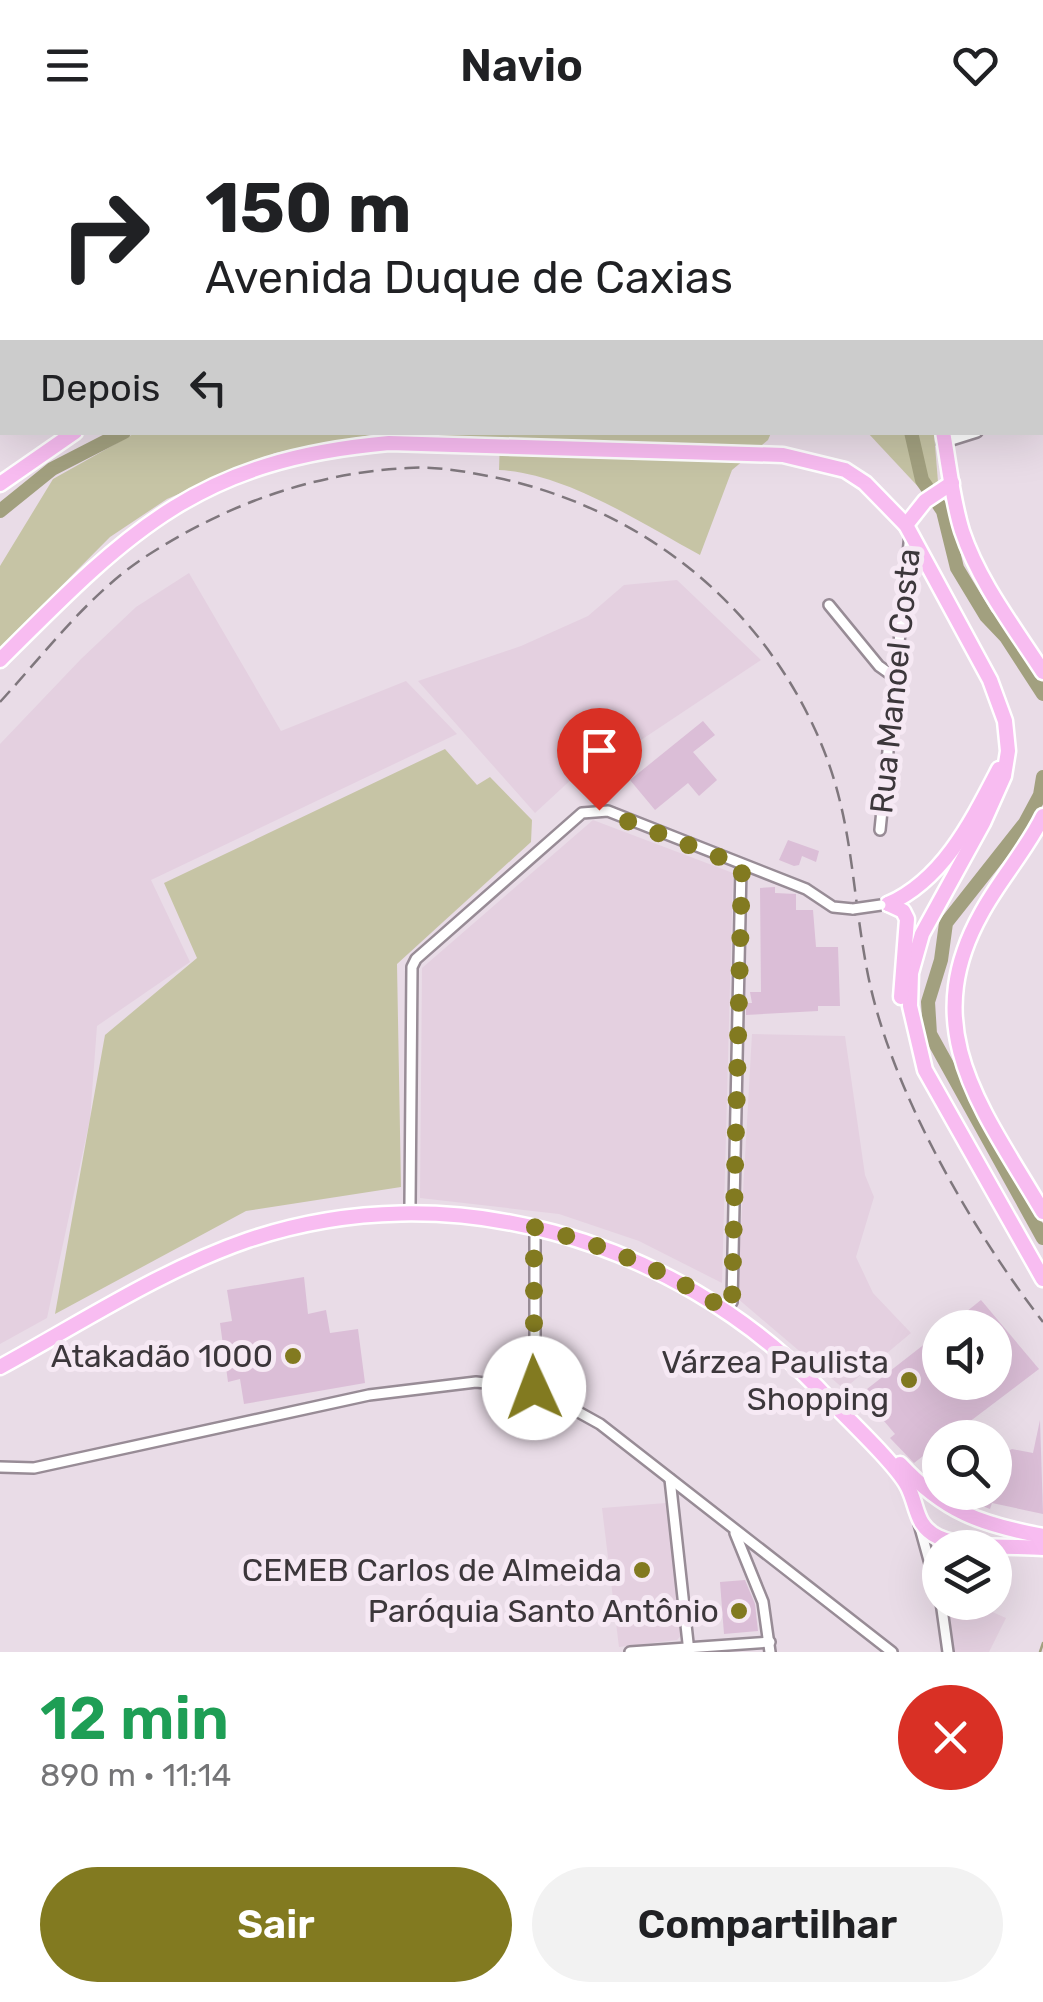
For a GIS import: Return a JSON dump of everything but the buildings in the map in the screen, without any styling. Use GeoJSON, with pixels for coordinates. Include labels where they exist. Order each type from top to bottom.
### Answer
{"type":"FeatureCollection","features":[{"type":"Feature","properties":{"kind":"main road"},"geometry":{"type":"LineString","coordinates":[[0,484],[71,435]]}},
{"type":"Feature","properties":{"kind":"main road"},"geometry":{"type":"LineString","coordinates":[[941,438],[946,485],[976,565],[1043,672]]}},
{"type":"Feature","properties":{"kind":"main road"},"geometry":{"type":"LineString","coordinates":[[0,660],[112,550],[179,502],[279,460],[336,448],[389,443],[802,457],[845,470],[865,483],[908,528],[996,694],[1008,751],[994,802],[930,916],[915,953],[909,991],[918,1054]]}},
{"type":"Feature","properties":{"kind":"main road"},"geometry":{"type":"LineString","coordinates":[[908,528],[918,508],[946,485]]}},
{"type":"Feature","properties":{"kind":"main road"},"geometry":{"type":"LineString","coordinates":[[884,904],[918,889],[934,873],[976,815],[1008,751]]}},
{"type":"Feature","properties":{"kind":"main road"},"geometry":{"type":"LineString","coordinates":[[1043,816],[965,946],[957,970],[952,1014],[960,1056],[974,1089],[1043,1212]]}},
{"type":"Feature","properties":{"kind":"main road"},"geometry":{"type":"LineString","coordinates":[[884,904],[903,911],[907,919],[901,991],[910,1041],[1043,1278]]}},
{"type":"Feature","properties":{"kind":"main road"},"geometry":{"type":"LineString","coordinates":[[0,1358],[150,1274],[246,1232],[327,1212],[410,1205],[500,1212],[589,1233],[638,1251],[729,1306],[779,1339],[922,1485]]}},
{"type":"Feature","properties":{"kind":"main road"},"geometry":{"type":"LineString","coordinates":[[0,1368],[192,1263],[286,1229],[410,1214],[497,1220],[620,1253],[729,1306],[778,1348],[903,1480],[917,1515],[930,1530]]}},
{"type":"Feature","properties":{"kind":"main road"},"geometry":{"type":"LineString","coordinates":[[917,1515],[922,1500]]}},
{"type":"Feature","properties":{"kind":"main road"},"geometry":{"type":"LineString","coordinates":[[955,1510],[981,1522],[1043,1536]]}},
{"type":"Feature","properties":{"kind":"main road"},"geometry":{"type":"LineString","coordinates":[[951,1530],[958,1512]]}},
{"type":"Feature","properties":{"kind":"main road"},"geometry":{"type":"LineString","coordinates":[[1012,1548],[1043,1548]]}},
{"type":"Feature","properties":{"kind":"street","name":"Rua Manoel Costa"},"geometry":{"type":"LineString","coordinates":[[880,830],[908,528]]}},
{"type":"Feature","properties":{"kind":"street"},"geometry":{"type":"LineString","coordinates":[[829,605],[879,666],[894,676]]}},
{"type":"Feature","properties":{"kind":"street"},"geometry":{"type":"LineString","coordinates":[[410,1205],[409,994],[416,959],[562,827],[587,810],[608,811],[820,897],[838,909],[884,904]]}},
{"type":"Feature","properties":{"kind":"street"},"geometry":{"type":"LineString","coordinates":[[729,1306],[742,866]]}},
{"type":"Feature","properties":{"kind":"street"},"geometry":{"type":"LineString","coordinates":[[534,1227],[534,1388]]}},
{"type":"Feature","properties":{"kind":"street"},"geometry":{"type":"LineString","coordinates":[[0,1467],[34,1468],[369,1394],[476,1382],[534,1388],[600,1424],[892,1652]]}},
{"type":"Feature","properties":{"kind":"street"},"geometry":{"type":"LineString","coordinates":[[670,1479],[689,1649]]}},
{"type":"Feature","properties":{"kind":"street"},"geometry":{"type":"LineString","coordinates":[[917,1515],[922,1533]]}},
{"type":"Feature","properties":{"kind":"street"},"geometry":{"type":"LineString","coordinates":[[630,1652],[770,1647],[758,1588],[734,1530]]}},
{"type":"Feature","properties":{"kind":"street"},"geometry":{"type":"LineString","coordinates":[[943,1620],[948,1652]]}},
{"type":"Feature","properties":{"kind":"shaded area"},"geometry":{"type":"Polygon","coordinates":[[[131,435],[371,435],[275,453],[167,499],[110,537],[0,648],[0,566],[53,479],[131,435]]]}},
{"type":"Feature","properties":{"kind":"shaded area"},"geometry":{"type":"Polygon","coordinates":[[[371,435],[770,435],[732,470],[700,555],[576,490],[524,473],[499,470],[500,439],[371,435]]]}},
{"type":"Feature","properties":{"kind":"shaded area"},"geometry":{"type":"Polygon","coordinates":[[[870,435],[934,435],[938,482],[924,493],[870,435]]]}},
{"type":"Feature","properties":{"kind":"shaded area"},"geometry":{"type":"Polygon","coordinates":[[[189,573],[281,731],[406,681],[457,734],[151,880],[190,962],[97,1026],[90,1119],[47,1318],[0,1344],[0,744],[136,607],[189,573]]]}},
{"type":"Feature","properties":{"kind":"shaded area"},"geometry":{"type":"Polygon","coordinates":[[[677,580],[761,660],[590,774],[574,777],[535,813],[418,681],[521,646],[588,616],[624,585],[677,580]]]}},
{"type":"Feature","properties":{"kind":"shaded area"},"geometry":{"type":"Polygon","coordinates":[[[445,749],[477,785],[490,777],[532,820],[531,842],[397,964],[401,1187],[246,1211],[55,1314],[105,1035],[197,958],[164,883],[445,749]]]}},
{"type":"Feature","properties":{"kind":"shaded area"},"geometry":{"type":"Polygon","coordinates":[[[593,820],[733,873],[722,1283],[639,1241],[559,1214],[420,1198],[422,968],[593,820]]]}},
{"type":"Feature","properties":{"kind":"shaded area"},"geometry":{"type":"Polygon","coordinates":[[[752,1034],[845,1036],[865,1175],[874,1197],[856,1257],[873,1293],[911,1333],[844,1389],[737,1298],[752,1034]]]}},
{"type":"Feature","properties":{"kind":"shaded area","name":"CEMEB Carlos de Almeida"},"geometry":{"type":"Polygon","coordinates":[[[666,1503],[683,1633],[677,1640],[619,1647],[602,1508],[666,1503]]]}},
{"type":"Feature","properties":{"kind":"shaded area"},"geometry":{"type":"Polygon","coordinates":[[[948,1620],[1005,1620],[989,1652],[953,1652],[948,1620]]]}},
{"type":"Feature","properties":{"kind":"waterway"},"geometry":{"type":"LineString","coordinates":[[0,511],[52,469],[118,435]]}},
{"type":"Feature","properties":{"kind":"waterway"},"geometry":{"type":"LineString","coordinates":[[912,435],[922,480],[943,511],[957,568],[986,616],[1006,637],[1043,694]]}},
{"type":"Feature","properties":{"kind":"waterway"},"geometry":{"type":"LineString","coordinates":[[1043,777],[1040,795],[1025,823],[946,923],[941,960],[928,1002],[930,1034],[1043,1238]]}},
{"type":"Feature","properties":{"kind":"waterway"},"geometry":{"type":"LineString","coordinates":[[1040,1652],[1043,1643]]}},
{"type":"Feature","properties":{"kind":"railway"},"geometry":{"type":"LineString","coordinates":[[0,702],[86,606],[145,557],[238,507],[304,485],[372,471],[453,470],[547,491],[639,533],[718,593],[782,670],[808,715],[823,748],[842,811],[867,970],[894,1061],[913,1108],[961,1201],[1043,1322]]}},
{"type":"Feature","properties":{"kind":"place","name":"Atakadão 1000"},"geometry":{"type":"Point","coordinates":[293,1356]}},
{"type":"Feature","properties":{"kind":"place","name":"Várzea Paulista Shopping"},"geometry":{"type":"Point","coordinates":[909,1380]}},
{"type":"Feature","properties":{"kind":"place","name":"CEMEB Carlos de Almeida"},"geometry":{"type":"Point","coordinates":[642,1570]}},
{"type":"Feature","properties":{"kind":"place","name":"Paróquia Santo Antônio"},"geometry":{"type":"Point","coordinates":[739,1611]}},
{"type":"Feature","properties":{"kind":"route"},"geometry":{"type":"LineString","coordinates":[[534,1388],[534,1227],[620,1253],[674,1278],[726,1310],[732,1302],[742,866],[599,810]]}}]}
